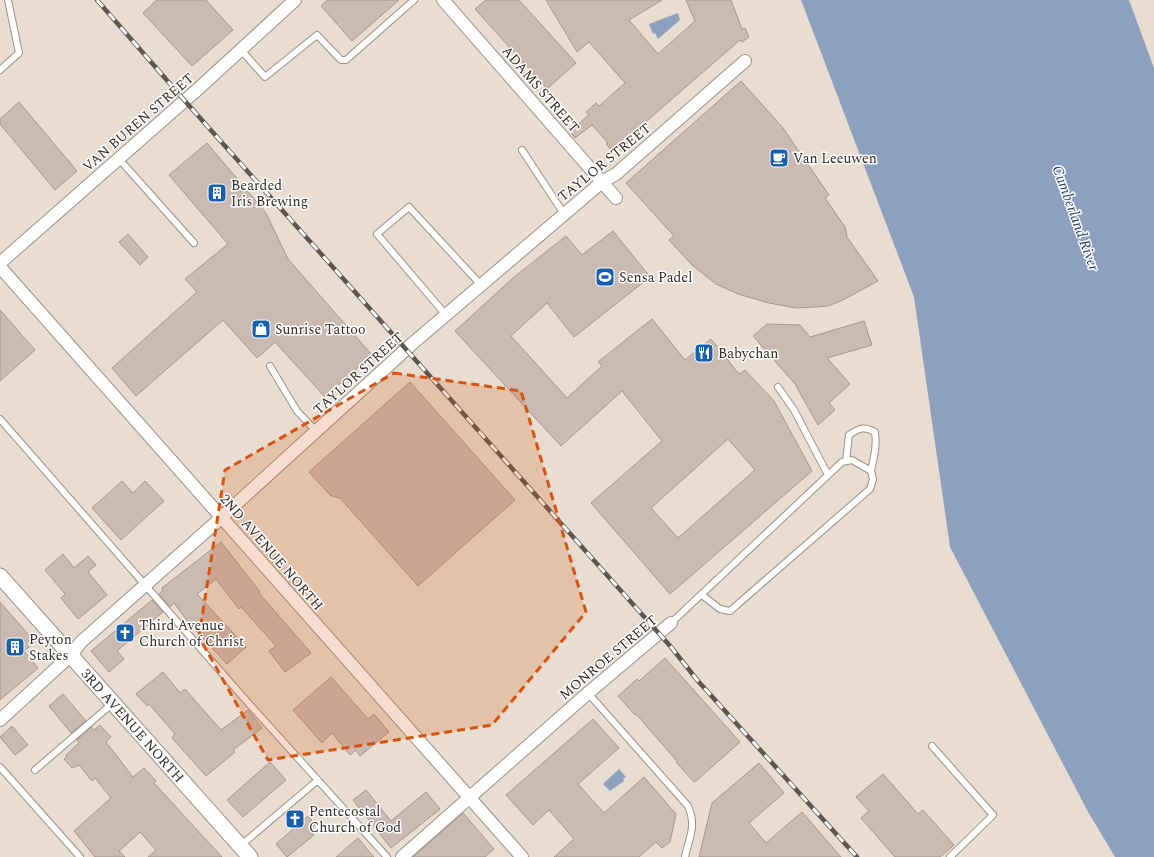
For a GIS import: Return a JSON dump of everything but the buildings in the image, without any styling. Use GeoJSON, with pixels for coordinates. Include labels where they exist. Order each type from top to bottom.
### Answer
{"type":"FeatureCollection","features":[{"type":"Feature","properties":{"kind":"street","name":"VAN BUREN STREET"},"geometry":{"type":"LineString","coordinates":[[0,263],[198,89],[295,0]]}},
{"type":"Feature","properties":{"kind":"street","name":"ADAMS STREET"},"geometry":{"type":"LineString","coordinates":[[443,0],[616,198]]}},
{"type":"Feature","properties":{"kind":"street","name":"TAYLOR STREET"},"geometry":{"type":"LineString","coordinates":[[0,720],[70,655],[81,642],[413,343],[602,182],[616,174],[745,61]]}},
{"type":"Feature","properties":{"kind":"street","name":"2ND AVENUE NORTH"},"geometry":{"type":"LineString","coordinates":[[0,267],[522,857]]}},
{"type":"Feature","properties":{"kind":"street","name":"3RD AVENUE NORTH"},"geometry":{"type":"LineString","coordinates":[[0,576],[245,852]]}},
{"type":"Feature","properties":{"kind":"street","name":"MONROE STREET"},"geometry":{"type":"LineString","coordinates":[[402,857],[588,693],[670,623]]}},
{"type":"Feature","properties":{"kind":"lane"},"geometry":{"type":"LineString","coordinates":[[0,70],[19,54],[8,0]]}},
{"type":"Feature","properties":{"kind":"lane"},"geometry":{"type":"LineString","coordinates":[[240,50],[265,77],[317,35],[341,60],[346,60],[414,0]]}},
{"type":"Feature","properties":{"kind":"lane"},"geometry":{"type":"LineString","coordinates":[[522,150],[564,214]]}},
{"type":"Feature","properties":{"kind":"lane"},"geometry":{"type":"LineString","coordinates":[[119,159],[194,244]]}},
{"type":"Feature","properties":{"kind":"lane"},"geometry":{"type":"LineString","coordinates":[[446,315],[377,234],[410,207],[481,286]]}},
{"type":"Feature","properties":{"kind":"lane"},"geometry":{"type":"LineString","coordinates":[[270,366],[297,411],[316,431]]}},
{"type":"Feature","properties":{"kind":"lane"},"geometry":{"type":"LineString","coordinates":[[778,387],[794,410],[828,475]]}},
{"type":"Feature","properties":{"kind":"lane"},"geometry":{"type":"LineString","coordinates":[[0,419],[145,585],[387,857]]}},
{"type":"Feature","properties":{"kind":"lane"},"geometry":{"type":"LineString","coordinates":[[702,595],[720,609],[730,611],[870,489],[873,479],[871,471],[876,450],[875,432],[867,428],[858,429],[849,435],[846,461],[852,460],[871,471]]}},
{"type":"Feature","properties":{"kind":"lane","name":"MONROE STREET"},"geometry":{"type":"LineString","coordinates":[[670,623],[702,595],[842,462],[846,461]]}},
{"type":"Feature","properties":{"kind":"lane"},"geometry":{"type":"LineString","coordinates":[[588,693],[688,806],[693,822],[692,832],[685,857]]}},
{"type":"Feature","properties":{"kind":"lane"},"geometry":{"type":"LineString","coordinates":[[34,770],[113,703]]}},
{"type":"Feature","properties":{"kind":"lane"},"geometry":{"type":"LineString","coordinates":[[932,746],[993,816],[950,857]]}},
{"type":"Feature","properties":{"kind":"lane"},"geometry":{"type":"LineString","coordinates":[[0,767],[80,857]]}},
{"type":"Feature","properties":{"kind":"lane"},"geometry":{"type":"LineString","coordinates":[[245,852],[318,780]]}},
{"type":"Feature","properties":{"kind":"highlighted area"},"geometry":{"type":"Polygon","coordinates":[[[394,373],[521,391],[586,612],[492,725],[268,760],[199,637],[225,470],[394,373]]]}},
{"type":"Feature","properties":{"kind":"water","name":"Cumberland River"},"geometry":{"type":"Polygon","coordinates":[[[801,0],[1129,0],[1154,68],[1154,857],[1115,857],[1087,810],[950,547],[914,297],[801,0]]]}},
{"type":"Feature","properties":{"kind":"water"},"geometry":{"type":"Polygon","coordinates":[[[678,13],[680,20],[658,39],[655,33],[653,34],[649,24],[678,13]]]}},
{"type":"Feature","properties":{"kind":"water"},"geometry":{"type":"Polygon","coordinates":[[[619,769],[626,777],[623,779],[624,781],[610,791],[603,784],[619,769]]]}},
{"type":"Feature","properties":{"kind":"railway"},"geometry":{"type":"LineString","coordinates":[[97,0],[185,101],[671,647],[698,681],[857,857]]}},
{"type":"Feature","properties":{"kind":"place","name":"Van Leeuwen"},"geometry":{"type":"Point","coordinates":[779,158]}},
{"type":"Feature","properties":{"kind":"place","name":"Bearded Iris Brewing"},"geometry":{"type":"Point","coordinates":[217,193]}},
{"type":"Feature","properties":{"kind":"place","name":"Sensa Padel"},"geometry":{"type":"Point","coordinates":[605,277]}},
{"type":"Feature","properties":{"kind":"place","name":"Sunrise Tattoo"},"geometry":{"type":"Point","coordinates":[261,329]}},
{"type":"Feature","properties":{"kind":"place","name":"Babychan"},"geometry":{"type":"Point","coordinates":[704,353]}},
{"type":"Feature","properties":{"kind":"place","name":"Third Avenue Church of Christ"},"geometry":{"type":"Point","coordinates":[125,633]}},
{"type":"Feature","properties":{"kind":"place","name":"Peyton Stakes"},"geometry":{"type":"Point","coordinates":[15,647]}},
{"type":"Feature","properties":{"kind":"place","name":"Pentecostal Church of God"},"geometry":{"type":"Point","coordinates":[295,819]}}]}
